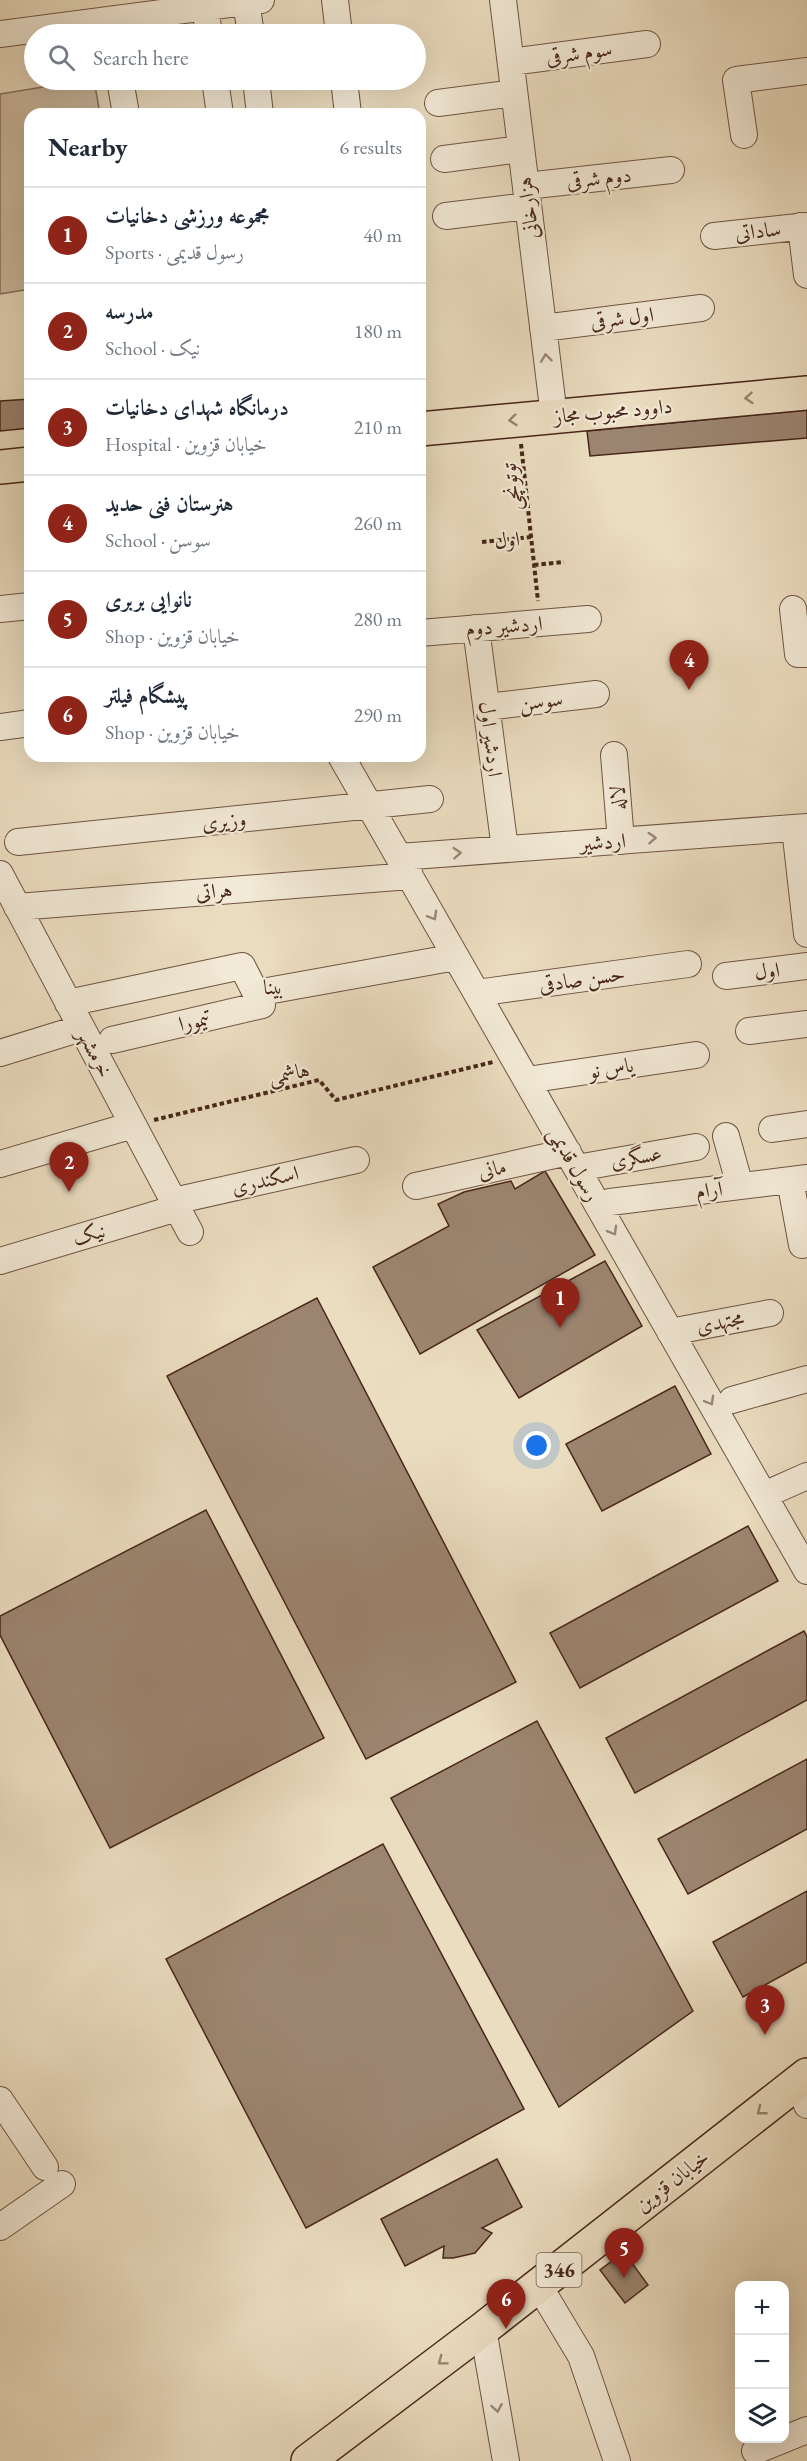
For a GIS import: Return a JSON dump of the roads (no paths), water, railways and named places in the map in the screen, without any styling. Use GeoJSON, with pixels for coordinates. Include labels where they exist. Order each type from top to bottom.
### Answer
{"type":"FeatureCollection","features":[{"type":"Feature","properties":{"kind":"main road","name":"داوود محبوب مجاز"},"geometry":{"type":"LineString","coordinates":[[426,428],[807,393]]}},
{"type":"Feature","properties":{"kind":"main road"},"geometry":{"type":"LineString","coordinates":[[0,466],[24,464]]}},
{"type":"Feature","properties":{"kind":"main road","name":"خیابان قزوین"},"geometry":{"type":"LineString","coordinates":[[308,2461],[805,2087]]}},
{"type":"Feature","properties":{"kind":"street"},"geometry":{"type":"LineString","coordinates":[[335,0],[338,24]]}},
{"type":"Feature","properties":{"kind":"street","name":"هزارخانی"},"geometry":{"type":"LineString","coordinates":[[503,0],[554,416]]}},
{"type":"Feature","properties":{"kind":"street"},"geometry":{"type":"LineString","coordinates":[[67,24],[205,3],[254,1],[251,24]]}},
{"type":"Feature","properties":{"kind":"street"},"geometry":{"type":"LineString","coordinates":[[205,3],[208,24]]}},
{"type":"Feature","properties":{"kind":"street"},"geometry":{"type":"LineString","coordinates":[[0,34],[24,30]]}},
{"type":"Feature","properties":{"kind":"street","name":"سوم شرقی"},"geometry":{"type":"LineString","coordinates":[[511,62],[647,44]]}},
{"type":"Feature","properties":{"kind":"street"},"geometry":{"type":"LineString","coordinates":[[744,135],[736,80],[807,71]]}},
{"type":"Feature","properties":{"kind":"street"},"geometry":{"type":"LineString","coordinates":[[122,90],[125,108]]}},
{"type":"Feature","properties":{"kind":"street"},"geometry":{"type":"LineString","coordinates":[[216,90],[219,108]]}},
{"type":"Feature","properties":{"kind":"street"},"geometry":{"type":"LineString","coordinates":[[257,90],[260,108]]}},
{"type":"Feature","properties":{"kind":"street"},"geometry":{"type":"LineString","coordinates":[[345,90],[347,108]]}},
{"type":"Feature","properties":{"kind":"street"},"geometry":{"type":"LineString","coordinates":[[438,103],[514,93]]}},
{"type":"Feature","properties":{"kind":"street"},"geometry":{"type":"LineString","coordinates":[[444,159],[521,149]]}},
{"type":"Feature","properties":{"kind":"street","name":"دوم شرقی"},"geometry":{"type":"LineString","coordinates":[[446,216],[527,196],[671,170]]}},
{"type":"Feature","properties":{"kind":"street","name":"ساداتی"},"geometry":{"type":"LineString","coordinates":[[714,236],[804,226],[807,274]]}},
{"type":"Feature","properties":{"kind":"street","name":"اول شرقی"},"geometry":{"type":"LineString","coordinates":[[543,328],[701,308]]}},
{"type":"Feature","properties":{"kind":"street"},"geometry":{"type":"LineString","coordinates":[[0,609],[24,607]]}},
{"type":"Feature","properties":{"kind":"street"},"geometry":{"type":"LineString","coordinates":[[793,609],[798,654],[807,654]]}},
{"type":"Feature","properties":{"kind":"street","name":"اردشیر دوم"},"geometry":{"type":"LineString","coordinates":[[426,632],[588,620]]}},
{"type":"Feature","properties":{"kind":"street","name":"اردشیر اول"},"geometry":{"type":"LineString","coordinates":[[477,628],[505,849]]}},
{"type":"Feature","properties":{"kind":"street","name":"سوسن"},"geometry":{"type":"LineString","coordinates":[[487,707],[596,694]]}},
{"type":"Feature","properties":{"kind":"street"},"geometry":{"type":"LineString","coordinates":[[0,727],[24,724]]}},
{"type":"Feature","properties":{"kind":"street","name":"لاله"},"geometry":{"type":"LineString","coordinates":[[614,755],[621,841]]}},
{"type":"Feature","properties":{"kind":"street","name":"رسول قدیمی"},"geometry":{"type":"LineString","coordinates":[[344,762],[806,1566]]}},
{"type":"Feature","properties":{"kind":"street","name":"وزیری"},"geometry":{"type":"LineString","coordinates":[[18,842],[429,799]]}},
{"type":"Feature","properties":{"kind":"street"},"geometry":{"type":"LineString","coordinates":[[801,827],[807,934]]}},
{"type":"Feature","properties":{"kind":"street","name":"اردشیر"},"geometry":{"type":"LineString","coordinates":[[404,866],[505,849],[801,827]]}},
{"type":"Feature","properties":{"kind":"street","name":"هراتی"},"geometry":{"type":"LineString","coordinates":[[13,916],[404,866]]}},
{"type":"Feature","properties":{"kind":"street","name":"خرمشهر"},"geometry":{"type":"LineString","coordinates":[[0,874],[13,916],[68,1003],[190,1232]]}},
{"type":"Feature","properties":{"kind":"street","name":"بینا"},"geometry":{"type":"LineString","coordinates":[[68,1003],[242,966],[256,993],[456,957]]}},
{"type":"Feature","properties":{"kind":"street","name":"حسن صادقی"},"geometry":{"type":"LineString","coordinates":[[477,993],[688,964]]}},
{"type":"Feature","properties":{"kind":"street","name":"اول"},"geometry":{"type":"LineString","coordinates":[[726,976],[807,966]]}},
{"type":"Feature","properties":{"kind":"street","name":"تیمورا"},"geometry":{"type":"LineString","coordinates":[[112,1040],[262,1005],[256,993]]}},
{"type":"Feature","properties":{"kind":"street"},"geometry":{"type":"LineString","coordinates":[[749,1031],[807,1024]]}},
{"type":"Feature","properties":{"kind":"street"},"geometry":{"type":"LineString","coordinates":[[0,1053],[81,1028]]}},
{"type":"Feature","properties":{"kind":"street","name":"یاس نو"},"geometry":{"type":"LineString","coordinates":[[527,1080],[696,1055]]}},
{"type":"Feature","properties":{"kind":"street"},"geometry":{"type":"LineString","coordinates":[[772,1129],[807,1124]]}},
{"type":"Feature","properties":{"kind":"street"},"geometry":{"type":"LineString","coordinates":[[0,1164],[133,1125]]}},
{"type":"Feature","properties":{"kind":"street"},"geometry":{"type":"LineString","coordinates":[[726,1136],[740,1186]]}},
{"type":"Feature","properties":{"kind":"street","name":"عسگری"},"geometry":{"type":"LineString","coordinates":[[572,1160],[696,1146]]}},
{"type":"Feature","properties":{"kind":"street","name":"اسکندری"},"geometry":{"type":"LineString","coordinates":[[175,1205],[356,1160]]}},
{"type":"Feature","properties":{"kind":"street","name":"مانی"},"geometry":{"type":"LineString","coordinates":[[416,1186],[572,1160]]}},
{"type":"Feature","properties":{"kind":"street"},"geometry":{"type":"LineString","coordinates":[[799,1179],[802,1245]]}},
{"type":"Feature","properties":{"kind":"street","name":"آرام"},"geometry":{"type":"LineString","coordinates":[[610,1202],[799,1179]]}},
{"type":"Feature","properties":{"kind":"street","name":"نیک"},"geometry":{"type":"LineString","coordinates":[[0,1261],[175,1205]]}},
{"type":"Feature","properties":{"kind":"street","name":"مجتهدی"},"geometry":{"type":"LineString","coordinates":[[670,1332],[770,1313]]}},
{"type":"Feature","properties":{"kind":"street"},"geometry":{"type":"LineString","coordinates":[[732,1400],[807,1379]]}},
{"type":"Feature","properties":{"kind":"street"},"geometry":{"type":"LineString","coordinates":[[764,1495],[807,1476]]}},
{"type":"Feature","properties":{"kind":"street"},"geometry":{"type":"LineString","coordinates":[[0,2100],[54,2176],[0,2227]]}},
{"type":"Feature","properties":{"kind":"street"},"geometry":{"type":"LineString","coordinates":[[538,2286],[581,2356],[617,2461]]}},
{"type":"Feature","properties":{"kind":"street"},"geometry":{"type":"LineString","coordinates":[[483,2330],[506,2461]]}},
{"type":"Feature","properties":{"kind":"street"},"geometry":{"type":"LineString","coordinates":[[755,2451],[807,2430]]}},
{"type":"Feature","properties":{"kind":"place","name":"هنرستان فنی حدید"},"geometry":{"type":"Point","coordinates":[689,690]}},
{"type":"Feature","properties":{"kind":"place","name":"مدرسه"},"geometry":{"type":"Point","coordinates":[69,1192]}},
{"type":"Feature","properties":{"kind":"place","name":"مجموعه ورزشی دخانیات"},"geometry":{"type":"Point","coordinates":[560,1328]}},
{"type":"Feature","properties":{"kind":"place","name":"درمانگاه شهدای دخانیات"},"geometry":{"type":"Point","coordinates":[765,2035]}},
{"type":"Feature","properties":{"kind":"place","name":"نانوایی بربری"},"geometry":{"type":"Point","coordinates":[624,2278]}},
{"type":"Feature","properties":{"kind":"place","name":"پیشگام فیلتر"},"geometry":{"type":"Point","coordinates":[506,2329]}}]}
